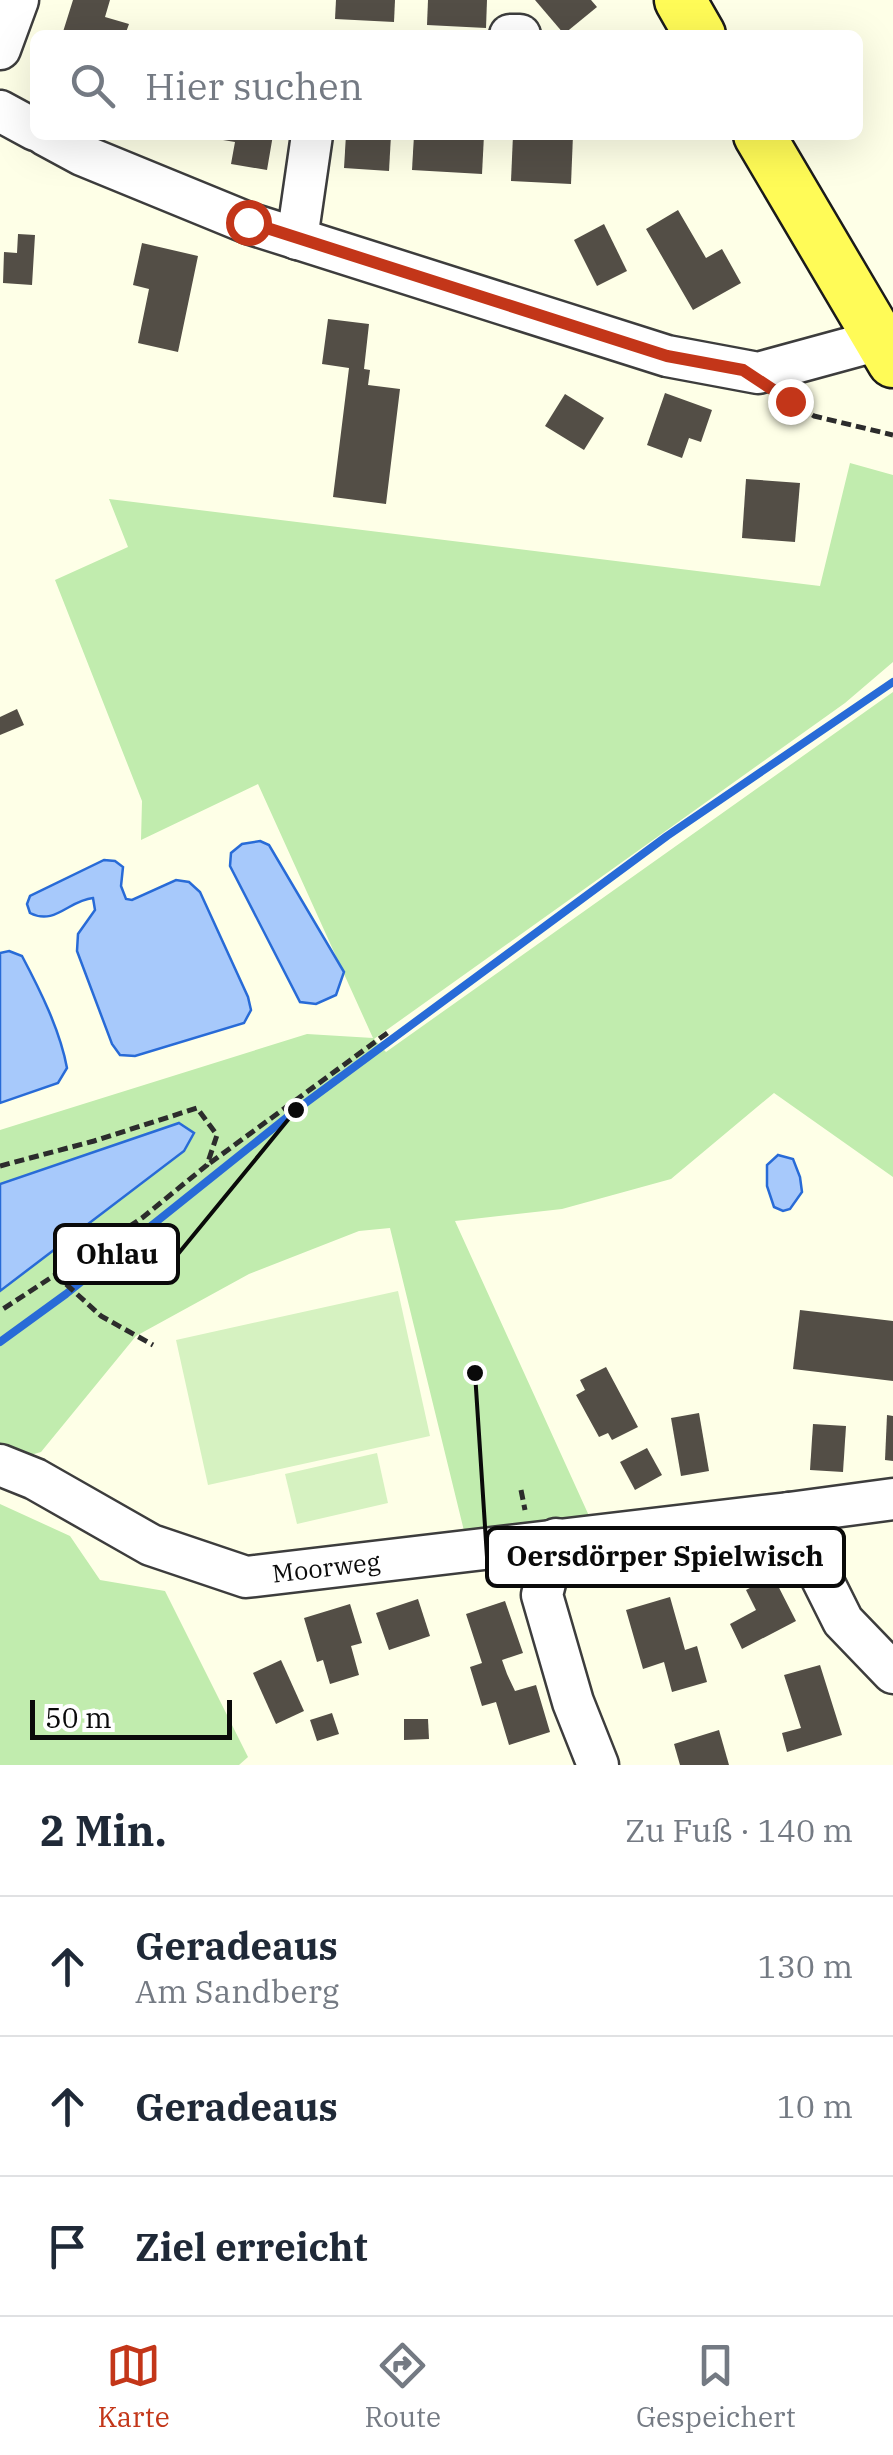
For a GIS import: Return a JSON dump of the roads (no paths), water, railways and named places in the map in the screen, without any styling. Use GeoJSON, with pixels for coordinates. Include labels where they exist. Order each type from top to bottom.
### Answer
{"type":"FeatureCollection","features":[{"type":"Feature","properties":{"kind":"main road"},"geometry":{"type":"LineString","coordinates":[[680,0],[697,30]]}},
{"type":"Feature","properties":{"kind":"main road"},"geometry":{"type":"LineString","coordinates":[[762,140],[886,351]]}},
{"type":"Feature","properties":{"kind":"street"},"geometry":{"type":"LineString","coordinates":[[0,49],[18,0]]}},
{"type":"Feature","properties":{"kind":"street"},"geometry":{"type":"LineString","coordinates":[[0,111],[30,127]]}},
{"type":"Feature","properties":{"kind":"street"},"geometry":{"type":"LineString","coordinates":[[54,140],[248,222],[667,356],[758,373],[886,351]]}},
{"type":"Feature","properties":{"kind":"street"},"geometry":{"type":"LineString","coordinates":[[297,239],[311,140]]}},
{"type":"Feature","properties":{"kind":"street","name":"Moorweg"},"geometry":{"type":"LineString","coordinates":[[0,1465],[35,1480],[151,1545],[246,1577],[893,1498]]}},
{"type":"Feature","properties":{"kind":"street"},"geometry":{"type":"LineString","coordinates":[[789,1513],[842,1620],[893,1672]]}},
{"type":"Feature","properties":{"kind":"street"},"geometry":{"type":"LineString","coordinates":[[556,1539],[542,1594],[573,1702],[598,1765]]}},
{"type":"Feature","properties":{"kind":"water"},"geometry":{"type":"Polygon","coordinates":[[[260,841],[269,845],[344,972],[336,995],[316,1004],[300,1002],[230,866],[231,853],[242,844],[260,841]]]}},
{"type":"Feature","properties":{"kind":"water"},"geometry":{"type":"Polygon","coordinates":[[[104,860],[123,867],[121,886],[126,899],[132,900],[176,880],[189,882],[200,892],[248,997],[251,1010],[244,1023],[135,1056],[120,1055],[112,1044],[77,951],[78,934],[95,910],[93,898],[47,916],[30,913],[27,904],[30,896],[104,860]]]}},
{"type":"Feature","properties":{"kind":"water"},"geometry":{"type":"Polygon","coordinates":[[[9,951],[22,956],[36,982],[67,1068],[58,1083],[0,1103],[0,953],[9,951]]]}},
{"type":"Feature","properties":{"kind":"water"},"geometry":{"type":"Polygon","coordinates":[[[179,1123],[194,1133],[184,1151],[0,1291],[0,1184],[179,1123]]]}},
{"type":"Feature","properties":{"kind":"water"},"geometry":{"type":"Polygon","coordinates":[[[778,1155],[793,1159],[802,1192],[790,1209],[783,1211],[774,1207],[767,1186],[767,1165],[778,1155]]]}},
{"type":"Feature","properties":{"kind":"waterway"},"geometry":{"type":"LineString","coordinates":[[0,1342],[296,1110],[667,836],[893,682]]}},
{"type":"Feature","properties":{"kind":"place","name":"Ohlau"},"geometry":{"type":"Point","coordinates":[296,1110]}},
{"type":"Feature","properties":{"kind":"place","name":"Oersdörper Spielwisch"},"geometry":{"type":"Point","coordinates":[475,1373]}}]}
